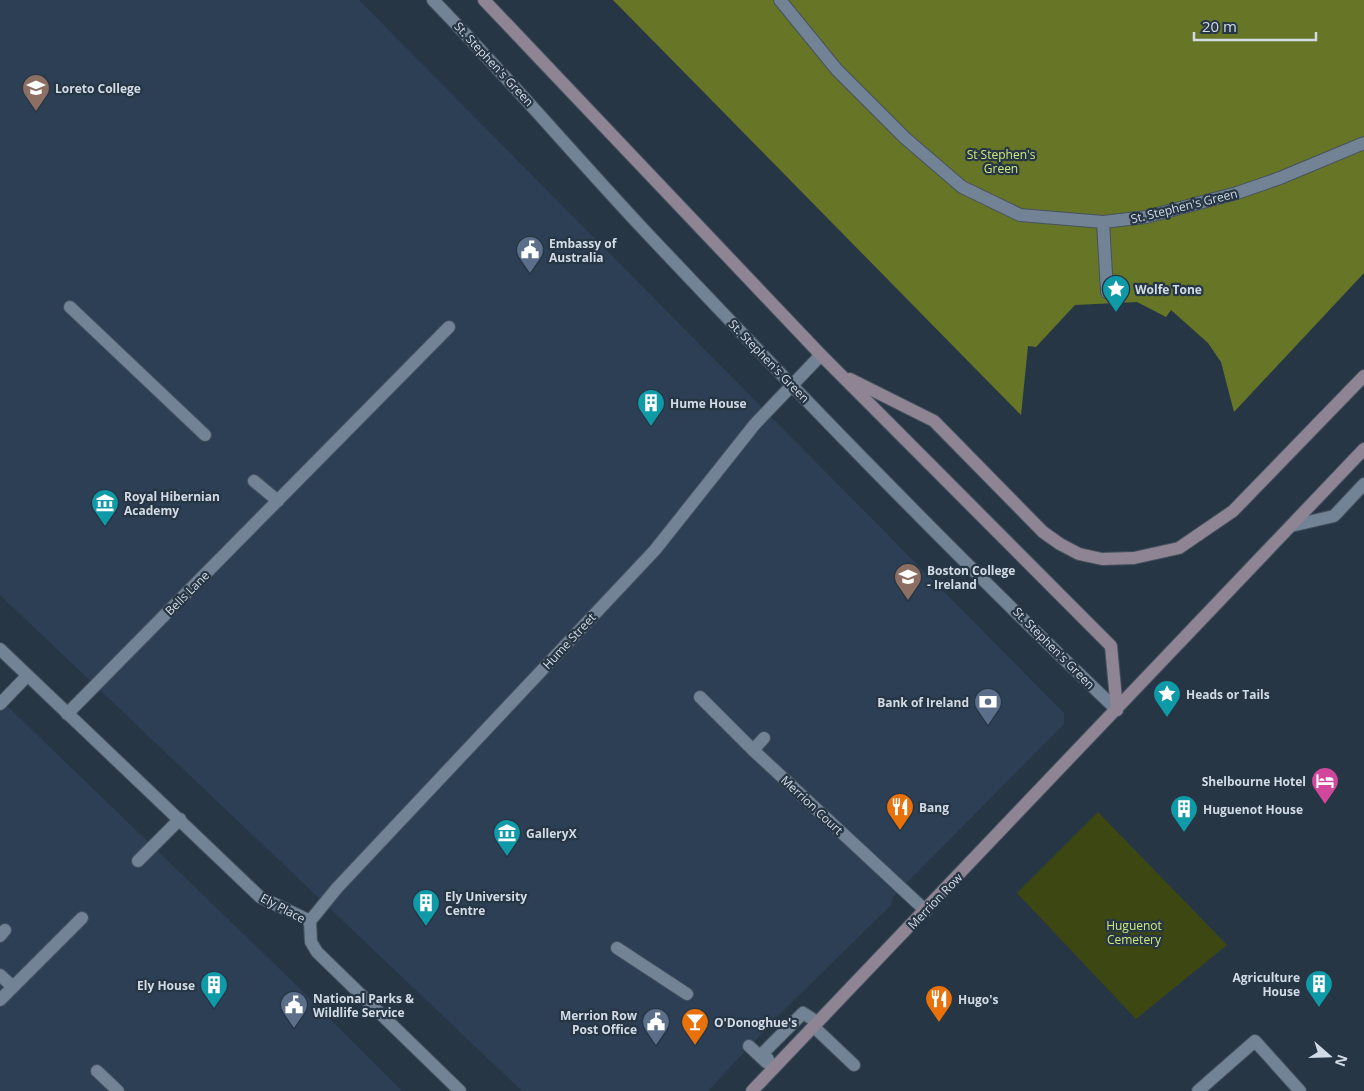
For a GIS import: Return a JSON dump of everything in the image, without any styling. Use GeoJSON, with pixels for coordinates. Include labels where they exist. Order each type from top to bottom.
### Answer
{"type":"FeatureCollection","features":[{"type":"Feature","properties":{"kind":"main road","name":"St. Stephen's Green"},"geometry":{"type":"LineString","coordinates":[[484,0],[821,355],[1111,646],[1117,710]]}},
{"type":"Feature","properties":{"kind":"main road","name":"St. Stephen's Green"},"geometry":{"type":"LineString","coordinates":[[841,375],[934,421],[1043,532],[1079,554],[1102,559],[1134,558],[1178,548],[1206,531],[1234,511],[1364,376]]}},
{"type":"Feature","properties":{"kind":"main road"},"geometry":{"type":"LineString","coordinates":[[1117,710],[1364,449]]}},
{"type":"Feature","properties":{"kind":"main road","name":"Merrion Row"},"geometry":{"type":"LineString","coordinates":[[752,1091],[1117,710]]}},
{"type":"Feature","properties":{"kind":"street","name":"St. Stephen's Green"},"geometry":{"type":"LineString","coordinates":[[433,0],[500,69],[642,228],[833,429],[1117,710]]}},
{"type":"Feature","properties":{"kind":"street","name":"St. Stephen's Green"},"geometry":{"type":"LineString","coordinates":[[780,0],[838,70],[904,138],[962,187],[1020,215],[1103,222],[1146,217],[1237,193],[1280,178],[1364,142]]}},
{"type":"Feature","properties":{"kind":"street"},"geometry":{"type":"LineString","coordinates":[[1103,222],[1107,292]]}},
{"type":"Feature","properties":{"kind":"street"},"geometry":{"type":"LineString","coordinates":[[70,307],[205,435]]}},
{"type":"Feature","properties":{"kind":"street","name":"Bells Lane"},"geometry":{"type":"LineString","coordinates":[[67,714],[307,473],[449,327]]}},
{"type":"Feature","properties":{"kind":"street","name":"Hume Street"},"geometry":{"type":"LineString","coordinates":[[310,921],[337,888],[655,550],[754,424],[821,355]]}},
{"type":"Feature","properties":{"kind":"street"},"geometry":{"type":"LineString","coordinates":[[254,481],[278,501]]}},
{"type":"Feature","properties":{"kind":"street"},"geometry":{"type":"LineString","coordinates":[[1291,526],[1334,516],[1364,484]]}},
{"type":"Feature","properties":{"kind":"street","name":"Ely Place"},"geometry":{"type":"LineString","coordinates":[[0,649],[260,896],[310,921],[311,942],[317,952],[460,1091]]}},
{"type":"Feature","properties":{"kind":"street"},"geometry":{"type":"LineString","coordinates":[[0,704],[27,676]]}},
{"type":"Feature","properties":{"kind":"street","name":"Merrion Court"},"geometry":{"type":"LineString","coordinates":[[700,698],[926,911]]}},
{"type":"Feature","properties":{"kind":"street"},"geometry":{"type":"LineString","coordinates":[[753,750],[764,738]]}},
{"type":"Feature","properties":{"kind":"street"},"geometry":{"type":"LineString","coordinates":[[138,861],[180,819]]}},
{"type":"Feature","properties":{"kind":"street"},"geometry":{"type":"LineString","coordinates":[[0,1000],[82,918]]}},
{"type":"Feature","properties":{"kind":"street"},"geometry":{"type":"LineString","coordinates":[[617,948],[687,994]]}},
{"type":"Feature","properties":{"kind":"street"},"geometry":{"type":"LineString","coordinates":[[0,975],[13,987]]}},
{"type":"Feature","properties":{"kind":"street"},"geometry":{"type":"LineString","coordinates":[[773,1069],[764,1052],[803,1013],[854,1065]]}},
{"type":"Feature","properties":{"kind":"street"},"geometry":{"type":"LineString","coordinates":[[1198,1091],[1255,1041],[1300,1091]]}},
{"type":"Feature","properties":{"kind":"street"},"geometry":{"type":"LineString","coordinates":[[749,1046],[773,1069]]}},
{"type":"Feature","properties":{"kind":"street"},"geometry":{"type":"LineString","coordinates":[[97,1071],[118,1091]]}},
{"type":"Feature","properties":{"kind":"shaded area"},"geometry":{"type":"Polygon","coordinates":[[[0,0],[359,0],[1064,713],[1064,724],[893,897],[891,905],[779,1015],[708,1091],[522,1091],[0,595],[0,0]]]}},
{"type":"Feature","properties":{"kind":"shaded area"},"geometry":{"type":"Polygon","coordinates":[[[0,699],[288,977],[402,1091],[0,1091],[0,699]]]}},
{"type":"Feature","properties":{"kind":"green space","name":"St Stephen's Green"},"geometry":{"type":"Polygon","coordinates":[[[613,0],[1364,0],[1364,273],[1234,412],[1221,362],[1208,343],[1171,310],[1166,317],[1137,302],[1075,305],[1036,347],[1028,346],[1021,415],[613,0]]]}},
{"type":"Feature","properties":{"kind":"green space","name":"Huguenot Cemetery"},"geometry":{"type":"Polygon","coordinates":[[[1098,812],[1227,945],[1136,1019],[1017,893],[1098,812]]]}},
{"type":"Feature","properties":{"kind":"place","name":"Loreto College"},"geometry":{"type":"Point","coordinates":[36,112]}},
{"type":"Feature","properties":{"kind":"place","name":"Embassy of Australia"},"geometry":{"type":"Point","coordinates":[530,274]}},
{"type":"Feature","properties":{"kind":"place","name":"Wolfe Tone"},"geometry":{"type":"Point","coordinates":[1116,313]}},
{"type":"Feature","properties":{"kind":"place","name":"Hume House"},"geometry":{"type":"Point","coordinates":[651,427]}},
{"type":"Feature","properties":{"kind":"place","name":"Royal Hibernian Academy"},"geometry":{"type":"Point","coordinates":[105,527]}},
{"type":"Feature","properties":{"kind":"place","name":"Boston College - Ireland"},"geometry":{"type":"Point","coordinates":[908,601]}},
{"type":"Feature","properties":{"kind":"place","name":"Heads or Tails"},"geometry":{"type":"Point","coordinates":[1167,718]}},
{"type":"Feature","properties":{"kind":"place","name":"Bank of Ireland"},"geometry":{"type":"Point","coordinates":[988,726]}},
{"type":"Feature","properties":{"kind":"place","name":"Shelbourne Hotel"},"geometry":{"type":"Point","coordinates":[1325,805]}},
{"type":"Feature","properties":{"kind":"place","name":"Bang"},"geometry":{"type":"Point","coordinates":[900,831]}},
{"type":"Feature","properties":{"kind":"place","name":"Huguenot House"},"geometry":{"type":"Point","coordinates":[1184,833]}},
{"type":"Feature","properties":{"kind":"place","name":"GalleryX"},"geometry":{"type":"Point","coordinates":[507,857]}},
{"type":"Feature","properties":{"kind":"place","name":"Ely University Centre"},"geometry":{"type":"Point","coordinates":[426,927]}},
{"type":"Feature","properties":{"kind":"place","name":"Agriculture House"},"geometry":{"type":"Point","coordinates":[1319,1008]}},
{"type":"Feature","properties":{"kind":"place","name":"Ely House"},"geometry":{"type":"Point","coordinates":[214,1009]}},
{"type":"Feature","properties":{"kind":"place","name":"Hugo's"},"geometry":{"type":"Point","coordinates":[939,1023]}},
{"type":"Feature","properties":{"kind":"place","name":"National Parks & Wildlife Service"},"geometry":{"type":"Point","coordinates":[294,1029]}},
{"type":"Feature","properties":{"kind":"place","name":"Merrion Row Post Office"},"geometry":{"type":"Point","coordinates":[656,1046]}},
{"type":"Feature","properties":{"kind":"place","name":"O'Donoghue's"},"geometry":{"type":"Point","coordinates":[695,1046]}}]}
